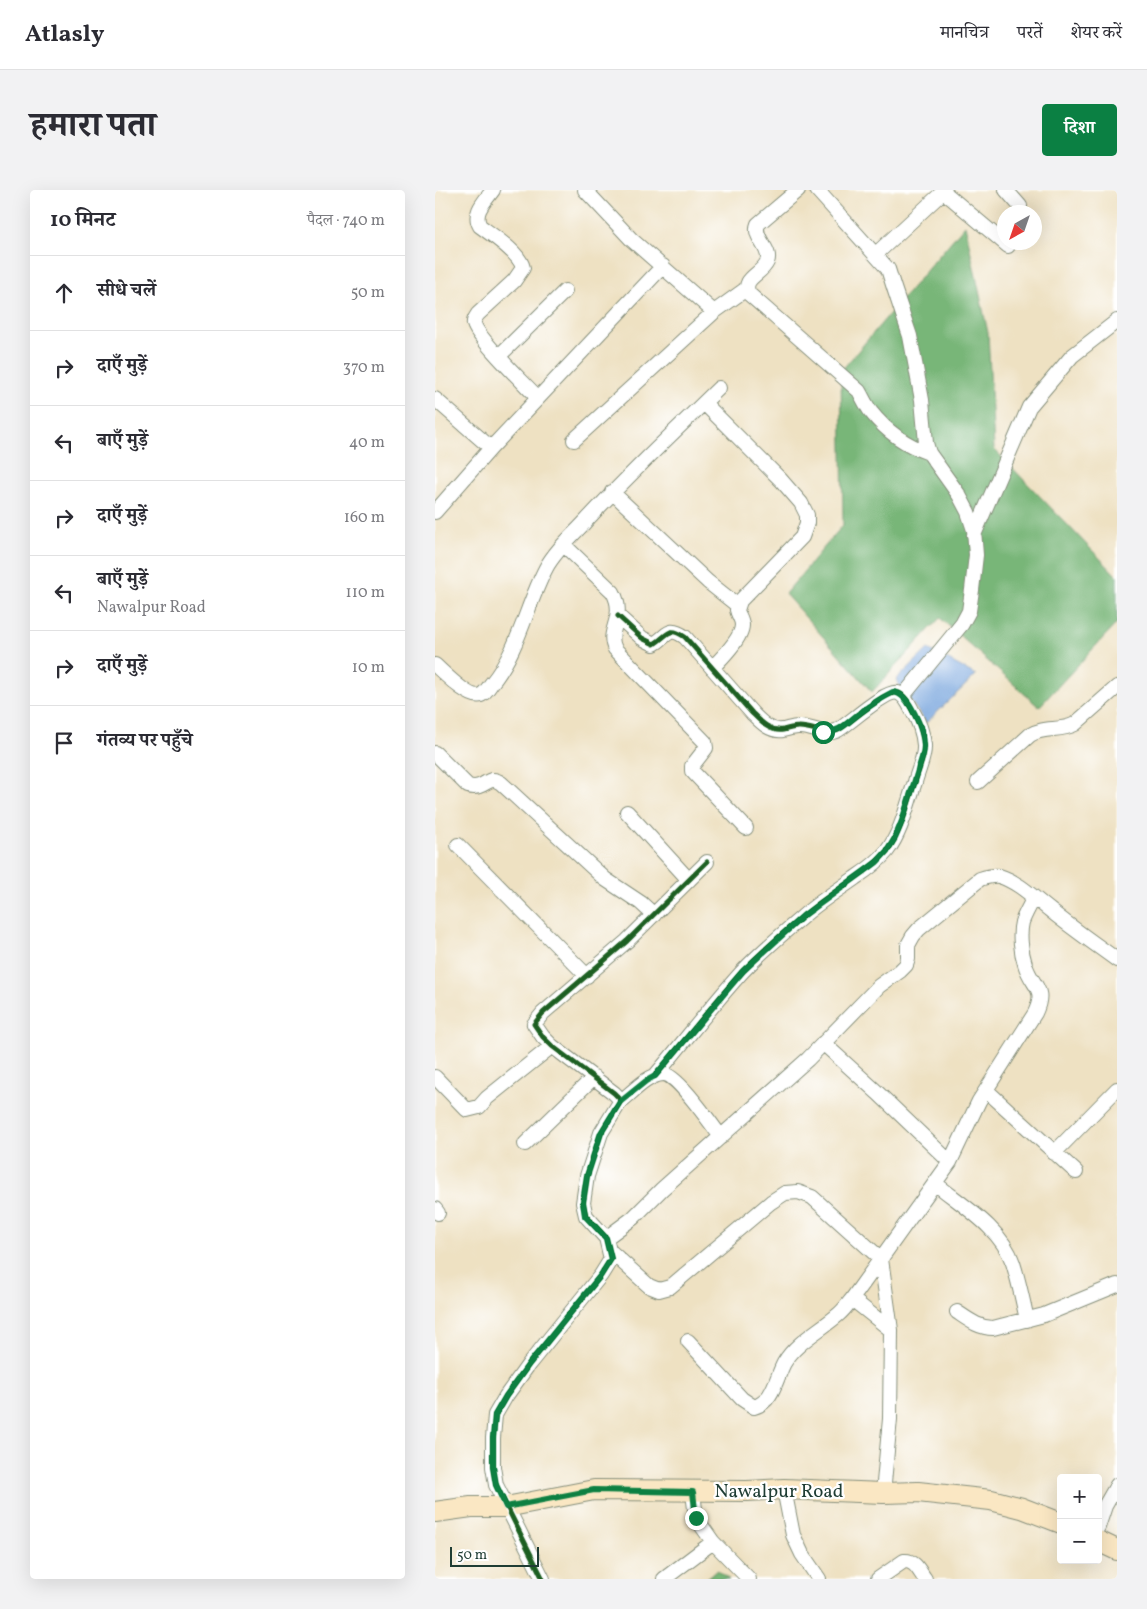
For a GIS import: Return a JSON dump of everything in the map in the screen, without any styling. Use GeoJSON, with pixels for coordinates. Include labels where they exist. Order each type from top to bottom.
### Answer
{"type":"FeatureCollection","features":[{"type":"Feature","properties":{"kind":"street"},"geometry":{"type":"LineString","coordinates":[[493,190],[479,210],[476,216],[477,220],[480,226],[514,254],[522,263],[523,268],[514,281],[478,314],[474,320],[477,331],[538,398]]}},
{"type":"Feature","properties":{"kind":"street"},"geometry":{"type":"LineString","coordinates":[[798,190],[758,224],[757,232],[768,255],[768,260],[747,283],[746,289],[754,299],[859,391],[870,410],[889,432],[906,444],[929,453]]}},
{"type":"Feature","properties":{"kind":"street"},"geometry":{"type":"LineString","coordinates":[[817,190],[876,254],[888,270],[910,336],[922,400],[926,443],[929,453],[959,495],[968,512],[974,534],[976,555],[969,611],[962,624],[903,696]]}},
{"type":"Feature","properties":{"kind":"street"},"geometry":{"type":"LineString","coordinates":[[1005,190],[1019,205]]}},
{"type":"Feature","properties":{"kind":"street"},"geometry":{"type":"LineString","coordinates":[[876,254],[945,191],[997,236]]}},
{"type":"Feature","properties":{"kind":"street"},"geometry":{"type":"LineString","coordinates":[[594,193],[632,240],[714,312]]}},
{"type":"Feature","properties":{"kind":"street"},"geometry":{"type":"LineString","coordinates":[[435,512],[491,448],[663,266]]}},
{"type":"Feature","properties":{"kind":"street"},"geometry":{"type":"LineString","coordinates":[[574,440],[714,312],[746,289]]}},
{"type":"Feature","properties":{"kind":"street"},"geometry":{"type":"LineString","coordinates":[[499,356],[565,291]]}},
{"type":"Feature","properties":{"kind":"street"},"geometry":{"type":"LineString","coordinates":[[974,534],[1029,407],[1072,356],[1117,321]]}},
{"type":"Feature","properties":{"kind":"street"},"geometry":{"type":"LineString","coordinates":[[435,665],[467,692],[481,695],[497,677],[519,636],[547,566],[612,492],[719,388]]}},
{"type":"Feature","properties":{"kind":"street"},"geometry":{"type":"LineString","coordinates":[[435,399],[491,448]]}},
{"type":"Feature","properties":{"kind":"street"},"geometry":{"type":"LineString","coordinates":[[704,403],[781,480],[801,504],[807,515],[807,523],[801,537],[745,594],[737,605],[741,619],[741,629],[732,645],[713,668]]}},
{"type":"Feature","properties":{"kind":"street"},"geometry":{"type":"LineString","coordinates":[[612,492],[708,582],[737,605]]}},
{"type":"Feature","properties":{"kind":"street"},"geometry":{"type":"LineString","coordinates":[[564,545],[613,592],[617,599],[618,616],[611,642],[615,649],[705,742],[706,748],[692,766],[692,771],[745,828]]}},
{"type":"Feature","properties":{"kind":"street"},"geometry":{"type":"LineString","coordinates":[[618,616],[642,638],[654,644],[671,631],[676,631],[685,637],[752,713],[772,730],[797,726],[832,733],[839,730],[859,713],[885,696],[898,692],[903,696],[915,714],[923,735],[924,747],[895,838],[877,862],[803,916],[743,971],[655,1076]]}},
{"type":"Feature","properties":{"kind":"street"},"geometry":{"type":"LineString","coordinates":[[978,782],[1030,735],[1036,731],[1058,730],[1075,724],[1117,687]]}},
{"type":"Feature","properties":{"kind":"street"},"geometry":{"type":"LineString","coordinates":[[435,753],[468,786],[475,788],[491,779],[496,779],[605,879],[641,903],[654,915]]}},
{"type":"Feature","properties":{"kind":"street"},"geometry":{"type":"LineString","coordinates":[[627,812],[689,880]]}},
{"type":"Feature","properties":{"kind":"street"},"geometry":{"type":"LineString","coordinates":[[458,845],[587,976]]}},
{"type":"Feature","properties":{"kind":"street"},"geometry":{"type":"LineString","coordinates":[[620,1102],[614,1093],[552,1046],[534,1024],[543,1013],[654,915],[707,862]]}},
{"type":"Feature","properties":{"kind":"street"},"geometry":{"type":"LineString","coordinates":[[608,1244],[661,1189],[794,1072],[879,986],[900,971],[906,965],[908,959],[908,945],[919,929],[980,879],[998,876],[1011,881],[1117,960]]}},
{"type":"Feature","properties":{"kind":"street"},"geometry":{"type":"LineString","coordinates":[[688,1341],[741,1399],[754,1407],[759,1406],[771,1393],[785,1362],[795,1350],[805,1340],[841,1313],[852,1299],[950,1162],[986,1090],[1035,1013],[1041,997],[1025,964],[1021,934],[1022,923],[1034,898]]}},
{"type":"Feature","properties":{"kind":"street"},"geometry":{"type":"LineString","coordinates":[[823,1043],[950,1162]]}},
{"type":"Feature","properties":{"kind":"street"},"geometry":{"type":"LineString","coordinates":[[435,1077],[467,1110],[479,1107],[487,1098],[552,1046]]}},
{"type":"Feature","properties":{"kind":"street"},"geometry":{"type":"LineString","coordinates":[[721,1137],[676,1081],[668,1075],[655,1076],[646,1081],[620,1102],[601,1133],[587,1176],[583,1202],[585,1216],[608,1244],[649,1286],[659,1290],[670,1287],[771,1202],[785,1193],[798,1192],[813,1197],[881,1259],[891,1330],[890,1419],[883,1493]]}},
{"type":"Feature","properties":{"kind":"street"},"geometry":{"type":"LineString","coordinates":[[525,1144],[594,1077]]}},
{"type":"Feature","properties":{"kind":"street"},"geometry":{"type":"LineString","coordinates":[[986,1090],[1076,1172]]}},
{"type":"Feature","properties":{"kind":"street"},"geometry":{"type":"LineString","coordinates":[[1054,1153],[1117,1090]]}},
{"type":"Feature","properties":{"kind":"street"},"geometry":{"type":"LineString","coordinates":[[935,1184],[975,1215],[1001,1241],[1013,1262],[1027,1320]]}},
{"type":"Feature","properties":{"kind":"street"},"geometry":{"type":"LineString","coordinates":[[543,1579],[496,1485],[493,1467],[495,1415],[529,1364],[601,1275],[611,1259],[608,1244]]}},
{"type":"Feature","properties":{"kind":"street"},"geometry":{"type":"LineString","coordinates":[[957,1312],[974,1324],[985,1328],[993,1328],[1044,1315],[1117,1285]]}},
{"type":"Feature","properties":{"kind":"street"},"geometry":{"type":"LineString","coordinates":[[852,1299],[891,1330]]}},
{"type":"Feature","properties":{"kind":"street"},"geometry":{"type":"LineString","coordinates":[[1101,1519],[1105,1506],[1117,1485]]}},
{"type":"Feature","properties":{"kind":"street"},"geometry":{"type":"LineString","coordinates":[[784,1489],[793,1535],[802,1554],[819,1579]]}},
{"type":"Feature","properties":{"kind":"street","name":"Nawalpur Road"},"geometry":{"type":"LineString","coordinates":[[435,1512],[471,1507],[506,1507],[594,1490],[747,1492],[784,1489],[883,1493],[918,1492],[991,1500],[1021,1508],[1057,1522]]}},
{"type":"Feature","properties":{"kind":"street"},"geometry":{"type":"LineString","coordinates":[[693,1492],[696,1518],[713,1542],[749,1579]]}},
{"type":"Feature","properties":{"kind":"street"},"geometry":{"type":"LineString","coordinates":[[664,1579],[713,1542]]}},
{"type":"Feature","properties":{"kind":"street"},"geometry":{"type":"LineString","coordinates":[[1102,1543],[1117,1550]]}},
{"type":"Feature","properties":{"kind":"street"},"geometry":{"type":"LineString","coordinates":[[878,1579],[904,1561],[909,1560],[914,1563],[925,1579]]}},
{"type":"Feature","properties":{"kind":"green space"},"geometry":{"type":"Polygon","coordinates":[[[965,225],[988,333],[994,449],[1117,576],[1117,623],[1039,707],[940,618],[872,692],[785,594],[843,525],[841,371],[965,225]]]}},
{"type":"Feature","properties":{"kind":"green space"},"geometry":{"type":"Polygon","coordinates":[[[717,1570],[729,1579],[706,1579],[717,1570]]]}},
{"type":"Feature","properties":{"kind":"water"},"geometry":{"type":"Polygon","coordinates":[[[928,649],[976,675],[926,723],[896,680],[928,649]]]}},
{"type":"Feature","properties":{"kind":"cycle path"},"geometry":{"type":"LineString","coordinates":[[618,616],[642,638],[654,644],[671,632],[685,637],[752,713],[770,728],[783,730],[803,727],[823,732],[833,732],[843,727],[885,696],[898,693],[907,700],[921,731],[924,745],[922,759],[904,818],[897,835],[887,851],[868,869],[820,902],[756,958],[720,997],[655,1076]]}},
{"type":"Feature","properties":{"kind":"cycle path"},"geometry":{"type":"LineString","coordinates":[[543,1579],[496,1485],[493,1467],[495,1415],[529,1364],[601,1275],[611,1259],[606,1238],[586,1216],[583,1203],[587,1176],[601,1133],[620,1102],[614,1093],[552,1046],[534,1024],[543,1013],[627,941],[707,862]]}},
{"type":"Feature","properties":{"kind":"route"},"geometry":{"type":"LineString","coordinates":[[696,1518],[693,1492],[594,1490],[506,1507],[496,1485],[493,1467],[495,1415],[529,1364],[601,1275],[611,1259],[606,1238],[585,1216],[583,1202],[587,1176],[601,1133],[620,1102],[655,1076],[743,971],[803,916],[877,862],[895,838],[902,821],[924,747],[923,735],[915,714],[907,701],[898,692],[893,692],[859,713],[839,730],[832,733],[823,732]]}}]}
